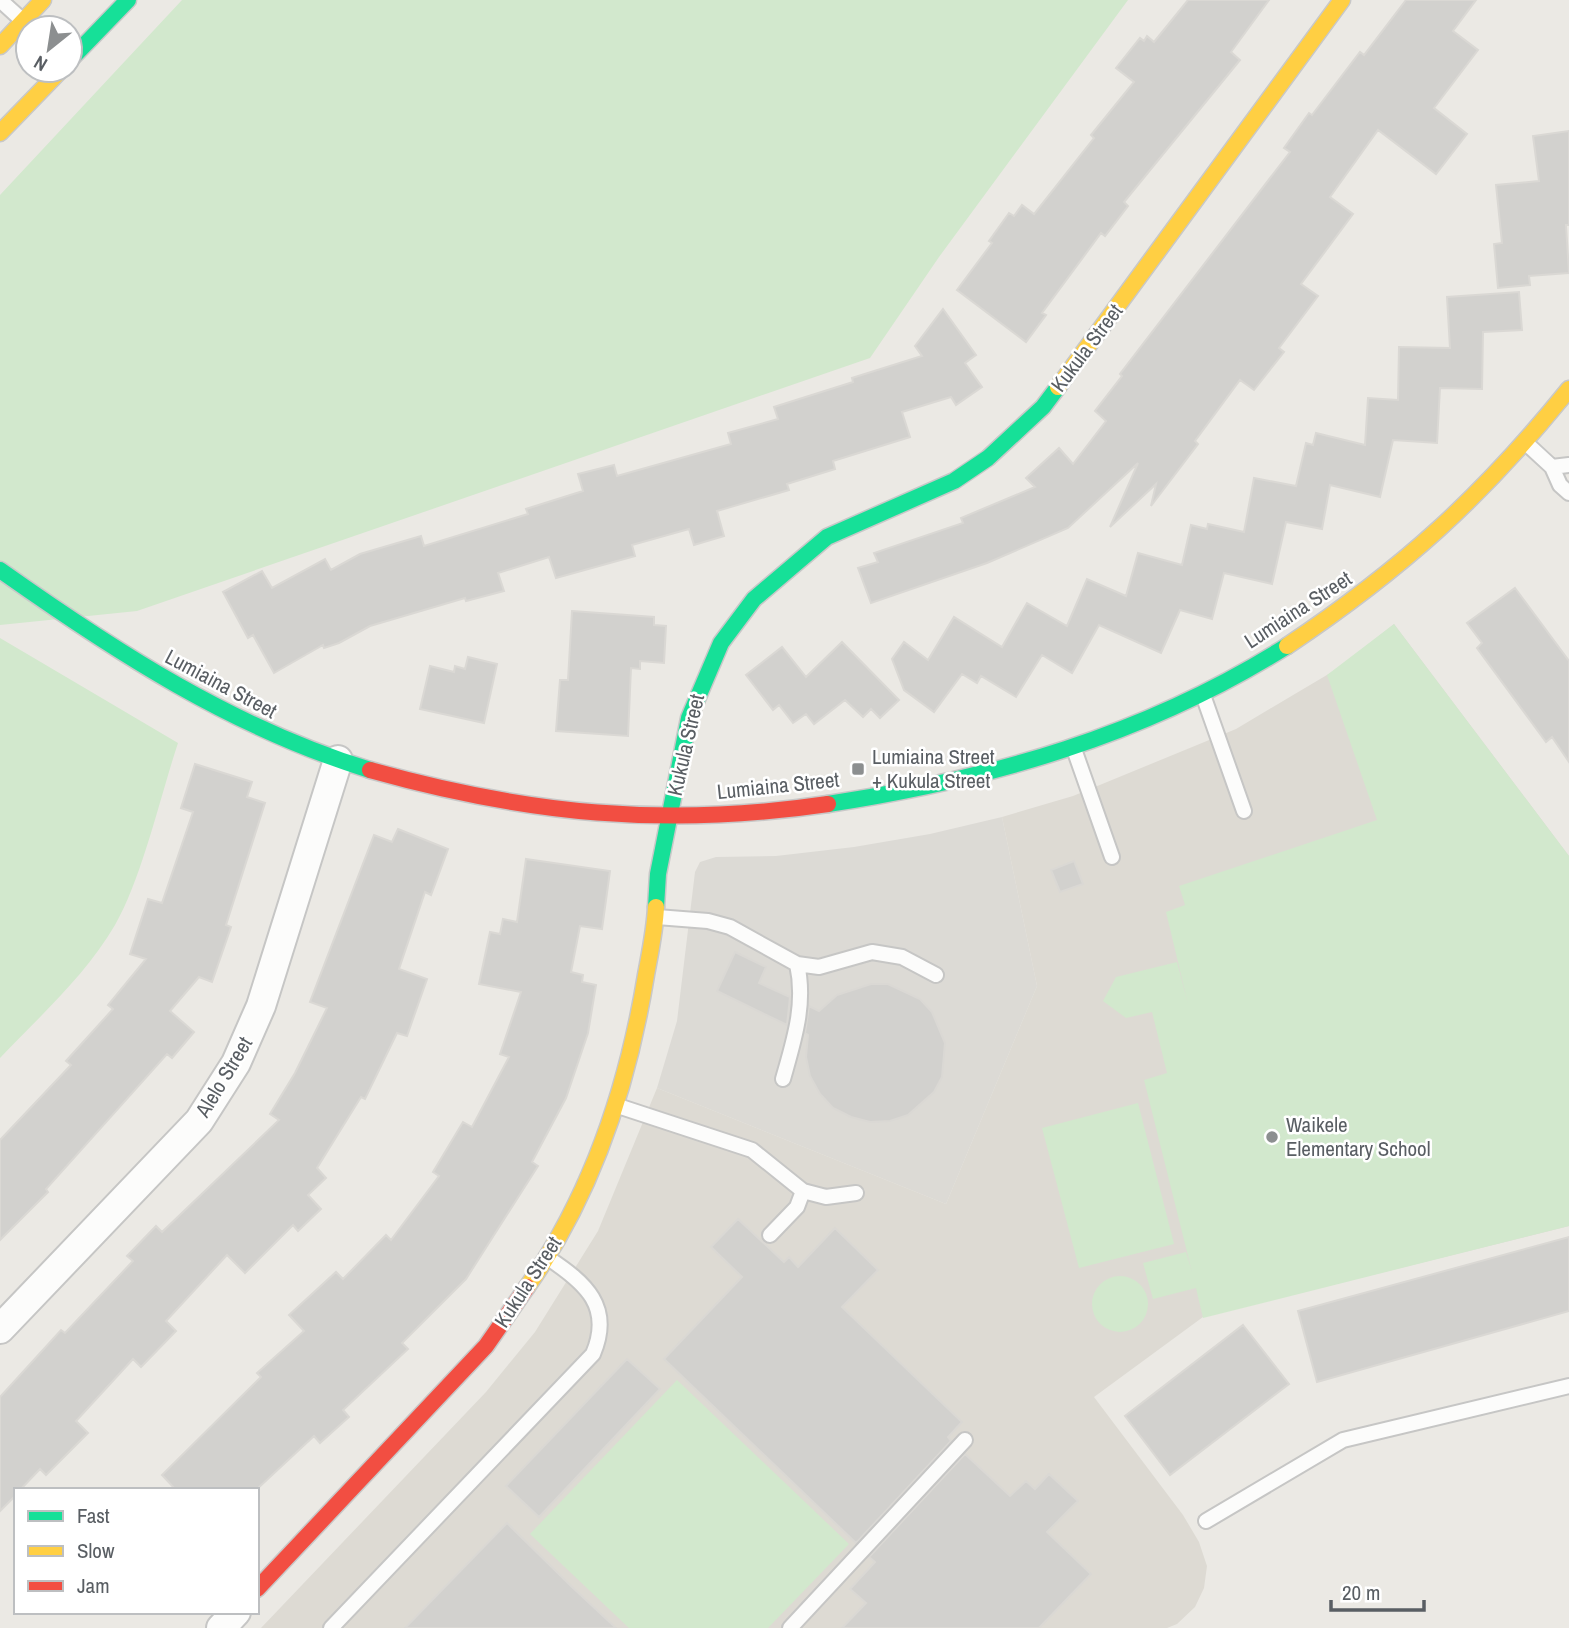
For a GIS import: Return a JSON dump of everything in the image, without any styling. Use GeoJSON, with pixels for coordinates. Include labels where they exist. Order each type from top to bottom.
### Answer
{"type":"FeatureCollection","features":[{"type":"Feature","properties":{"kind":"street"},"geometry":{"type":"LineString","coordinates":[[30,14],[43,0]]}},
{"type":"Feature","properties":{"kind":"street"},"geometry":{"type":"LineString","coordinates":[[84,46],[128,0]]}},
{"type":"Feature","properties":{"kind":"street","name":"Kukula Street"},"geometry":{"type":"LineString","coordinates":[[259,1587],[486,1346],[548,1258],[590,1173],[617,1105],[638,1024],[656,917],[658,874],[689,718],[698,690],[721,643],[737,619],[782,573],[827,537],[954,481],[988,458],[1043,407],[1342,0]]}},
{"type":"Feature","properties":{"kind":"street"},"geometry":{"type":"LineString","coordinates":[[0,46],[14,31]]}},
{"type":"Feature","properties":{"kind":"street"},"geometry":{"type":"LineString","coordinates":[[0,133],[47,84]]}},
{"type":"Feature","properties":{"kind":"street","name":"Lumiaina Street"},"geometry":{"type":"LineString","coordinates":[[0,570],[169,683],[271,735],[338,761],[473,795],[599,814],[669,816],[787,811],[940,786],[1074,748],[1202,694],[1304,636],[1388,575],[1447,523],[1525,443],[1569,389]]}},
{"type":"Feature","properties":{"kind":"street","name":"Alelo Street"},"geometry":{"type":"LineString","coordinates":[[0,1329],[199,1121],[236,1063],[261,1006],[338,761]]}},
{"type":"Feature","properties":{"kind":"street"},"geometry":{"type":"LineString","coordinates":[[221,1628],[234,1614]]}},
{"type":"Feature","properties":{"kind":"lane"},"geometry":{"type":"LineString","coordinates":[[0,0],[15,14]]}},
{"type":"Feature","properties":{"kind":"lane"},"geometry":{"type":"LineString","coordinates":[[1525,443],[1552,467],[1560,485],[1569,493]]}},
{"type":"Feature","properties":{"kind":"lane"},"geometry":{"type":"LineString","coordinates":[[1552,467],[1569,465]]}},
{"type":"Feature","properties":{"kind":"lane"},"geometry":{"type":"LineString","coordinates":[[1202,694],[1244,811]]}},
{"type":"Feature","properties":{"kind":"lane"},"geometry":{"type":"LineString","coordinates":[[1074,748],[1112,857]]}},
{"type":"Feature","properties":{"kind":"lane"},"geometry":{"type":"LineString","coordinates":[[656,917],[708,921],[730,927],[797,964],[819,967],[872,952],[902,957],[936,975]]}},
{"type":"Feature","properties":{"kind":"lane"},"geometry":{"type":"LineString","coordinates":[[783,1079],[799,1020],[802,987],[797,964]]}},
{"type":"Feature","properties":{"kind":"lane"},"geometry":{"type":"LineString","coordinates":[[617,1105],[752,1150],[803,1191],[826,1197],[856,1193]]}},
{"type":"Feature","properties":{"kind":"lane"},"geometry":{"type":"LineString","coordinates":[[770,1235],[797,1208],[803,1191]]}},
{"type":"Feature","properties":{"kind":"lane"},"geometry":{"type":"LineString","coordinates":[[331,1628],[593,1354],[601,1337],[597,1305],[590,1293],[548,1258]]}},
{"type":"Feature","properties":{"kind":"lane"},"geometry":{"type":"LineString","coordinates":[[1206,1521],[1343,1440],[1569,1386]]}},
{"type":"Feature","properties":{"kind":"lane"},"geometry":{"type":"LineString","coordinates":[[790,1628],[965,1440]]}},
{"type":"Feature","properties":{"kind":"shaded area","name":"Waikele Elementary School"},"geometry":{"type":"Polygon","coordinates":[[[1394,624],[1569,856],[1569,1226],[1203,1317],[1094,1397],[1183,1515],[1199,1542],[1207,1566],[1204,1588],[1195,1607],[1177,1624],[1167,1628],[261,1628],[486,1392],[535,1332],[598,1231],[657,1088],[946,1204],[1037,986],[1002,817],[1073,796],[1236,729],[1337,669],[1394,624]]]}},
{"type":"Feature","properties":{"kind":"shaded area"},"geometry":{"type":"Polygon","coordinates":[[[1002,817],[1037,986],[946,1204],[657,1088],[677,1021],[695,872],[700,862],[716,857],[776,856],[854,847],[930,834],[1002,817]]]}},
{"type":"Feature","properties":{"kind":"green space"},"geometry":{"type":"Polygon","coordinates":[[[182,0],[1128,0],[939,257],[870,358],[137,611],[0,625],[0,195],[182,0]]]}},
{"type":"Feature","properties":{"kind":"green space"},"geometry":{"type":"Polygon","coordinates":[[[1394,624],[1569,856],[1569,1226],[1203,1318],[1196,1288],[1153,1299],[1143,1263],[1186,1252],[1192,1272],[1144,1080],[1167,1073],[1152,1012],[1126,1018],[1103,1001],[1116,977],[1177,962],[1188,1004],[1166,912],[1185,905],[1179,886],[1377,820],[1327,675],[1394,624]]]}},
{"type":"Feature","properties":{"kind":"green space"},"geometry":{"type":"Polygon","coordinates":[[[0,638],[178,743],[142,861],[115,925],[76,978],[0,1058],[0,638]]]}},
{"type":"Feature","properties":{"kind":"green space"},"geometry":{"type":"Polygon","coordinates":[[[1138,1103],[1174,1244],[1079,1268],[1042,1128],[1138,1103]]]}},
{"type":"Feature","properties":{"kind":"green space"},"geometry":{"type":"Polygon","coordinates":[[[1120,1276],[1131,1278],[1140,1284],[1146,1293],[1146,1315],[1140,1324],[1131,1330],[1120,1332],[1109,1330],[1100,1324],[1094,1315],[1092,1304],[1094,1293],[1100,1284],[1109,1278],[1120,1276]]]}},
{"type":"Feature","properties":{"kind":"green space"},"geometry":{"type":"Polygon","coordinates":[[[677,1380],[849,1544],[768,1628],[629,1628],[530,1534],[677,1380]]]}},
{"type":"Feature","properties":{"kind":"building"},"geometry":{"type":"Polygon","coordinates":[[[1188,0],[1269,0],[1231,52],[1240,60],[1124,202],[1128,206],[1105,236],[1101,233],[1042,313],[1046,315],[1026,342],[957,290],[992,243],[989,241],[1009,213],[1014,216],[1022,205],[1034,214],[1094,138],[1091,135],[1134,82],[1116,68],[1140,38],[1144,41],[1147,36],[1154,42],[1188,0]]]}},
{"type":"Feature","properties":{"kind":"building"},"geometry":{"type":"Polygon","coordinates":[[[1406,0],[1476,0],[1453,31],[1478,50],[1434,108],[1467,134],[1436,174],[1378,130],[1330,197],[1353,214],[1301,284],[1318,296],[1279,348],[1284,352],[1254,390],[1240,380],[1195,441],[1198,444],[1151,506],[1156,484],[1110,527],[1138,463],[1068,528],[987,563],[871,603],[858,568],[878,562],[874,553],[963,523],[961,518],[1035,487],[1026,478],[1059,448],[1073,464],[1106,421],[1095,411],[1122,376],[1120,374],[1290,152],[1284,148],[1309,113],[1312,115],[1360,52],[1364,55],[1406,0]]]}},
{"type":"Feature","properties":{"kind":"building"},"geometry":{"type":"Polygon","coordinates":[[[1569,131],[1569,225],[1566,225],[1569,273],[1529,276],[1530,285],[1498,288],[1494,244],[1502,243],[1496,185],[1539,181],[1533,136],[1569,131]]]}},
{"type":"Feature","properties":{"kind":"building"},"geometry":{"type":"Polygon","coordinates":[[[1519,292],[1522,330],[1483,332],[1482,389],[1440,388],[1437,443],[1393,440],[1380,497],[1330,485],[1322,529],[1286,522],[1272,584],[1224,573],[1212,619],[1180,610],[1161,653],[1099,625],[1072,673],[1042,655],[1016,697],[981,676],[977,683],[962,674],[934,712],[904,690],[892,659],[904,642],[928,660],[954,617],[1002,647],[1027,603],[1067,626],[1087,579],[1126,596],[1138,553],[1182,565],[1191,525],[1207,529],[1208,524],[1244,532],[1254,478],[1296,486],[1306,443],[1313,445],[1316,433],[1365,445],[1368,398],[1398,400],[1399,347],[1450,348],[1447,297],[1519,292]]]}},
{"type":"Feature","properties":{"kind":"building"},"geometry":{"type":"Polygon","coordinates":[[[943,309],[976,355],[965,363],[982,387],[956,405],[951,397],[902,412],[910,437],[833,461],[835,469],[787,484],[789,490],[717,511],[724,536],[694,545],[689,529],[632,545],[635,556],[556,578],[549,557],[498,573],[504,591],[466,601],[465,598],[370,626],[339,643],[324,648],[323,645],[274,673],[253,635],[248,638],[223,592],[262,571],[272,588],[325,559],[331,570],[360,554],[421,536],[424,546],[528,514],[526,509],[583,491],[578,474],[614,465],[617,476],[731,444],[728,433],[778,419],[774,407],[853,382],[852,378],[922,356],[915,346],[943,309]]]}},
{"type":"Feature","properties":{"kind":"building"},"geometry":{"type":"Polygon","coordinates":[[[1515,588],[1569,661],[1569,762],[1552,737],[1546,742],[1477,648],[1482,643],[1467,623],[1515,588]]]}},
{"type":"Feature","properties":{"kind":"building"},"geometry":{"type":"Polygon","coordinates":[[[572,611],[654,617],[654,625],[666,626],[664,663],[640,661],[640,669],[631,668],[628,736],[556,731],[560,680],[568,680],[572,611]]]}},
{"type":"Feature","properties":{"kind":"building"},"geometry":{"type":"Polygon","coordinates":[[[842,642],[899,700],[880,718],[871,709],[863,717],[845,700],[814,724],[806,714],[793,723],[779,705],[773,710],[746,675],[782,647],[806,677],[842,642]]]}},
{"type":"Feature","properties":{"kind":"building"},"geometry":{"type":"Polygon","coordinates":[[[468,657],[497,664],[484,723],[420,709],[430,666],[454,672],[455,666],[465,669],[468,657]]]}},
{"type":"Feature","properties":{"kind":"building"},"geometry":{"type":"Polygon","coordinates":[[[195,764],[252,782],[247,797],[265,803],[226,925],[231,927],[212,982],[199,977],[170,1011],[194,1032],[172,1058],[167,1054],[46,1189],[48,1192],[0,1240],[0,1140],[71,1065],[66,1061],[113,1009],[108,1005],[146,959],[130,954],[148,899],[162,903],[193,812],[181,808],[195,764]]]}},
{"type":"Feature","properties":{"kind":"building"},"geometry":{"type":"Polygon","coordinates":[[[398,829],[448,849],[431,895],[425,892],[399,969],[427,979],[407,1036],[397,1033],[365,1099],[361,1097],[317,1168],[326,1178],[308,1195],[321,1209],[298,1231],[293,1225],[245,1273],[227,1255],[166,1321],[176,1331],[141,1367],[133,1359],[76,1421],[88,1433],[46,1475],[40,1469],[22,1488],[14,1488],[14,1497],[0,1511],[0,1397],[61,1330],[65,1333],[133,1261],[127,1256],[156,1226],[162,1232],[279,1120],[270,1114],[295,1073],[327,1008],[310,1002],[374,835],[392,842],[398,829]]]}},
{"type":"Feature","properties":{"kind":"building"},"geometry":{"type":"Polygon","coordinates":[[[526,859],[610,871],[602,929],[580,926],[571,972],[583,975],[582,982],[596,985],[588,1033],[566,1098],[532,1162],[538,1166],[466,1279],[402,1343],[408,1349],[343,1410],[349,1417],[320,1443],[314,1436],[258,1488],[174,1488],[162,1475],[261,1377],[257,1373],[304,1331],[289,1315],[336,1272],[343,1279],[386,1235],[391,1240],[439,1176],[433,1172],[463,1122],[472,1127],[509,1057],[500,1054],[521,992],[479,984],[490,932],[500,934],[503,919],[517,922],[526,859]]]}},
{"type":"Feature","properties":{"kind":"building"},"geometry":{"type":"Polygon","coordinates":[[[1074,861],[1083,884],[1060,892],[1051,870],[1074,861]]]}},
{"type":"Feature","properties":{"kind":"building"},"geometry":{"type":"Polygon","coordinates":[[[735,952],[766,967],[759,983],[790,997],[787,1025],[717,991],[735,952]]]}},
{"type":"Feature","properties":{"kind":"building"},"geometry":{"type":"Polygon","coordinates":[[[871,984],[888,984],[920,999],[932,1012],[945,1043],[942,1077],[934,1092],[908,1115],[890,1121],[870,1122],[833,1108],[820,1094],[810,1076],[806,1057],[808,1035],[805,1033],[809,1006],[819,1011],[837,995],[871,984]]]}},
{"type":"Feature","properties":{"kind":"building"},"geometry":{"type":"Polygon","coordinates":[[[738,1219],[784,1262],[789,1257],[798,1267],[835,1228],[878,1270],[842,1307],[962,1422],[948,1437],[951,1441],[856,1543],[664,1359],[742,1277],[711,1247],[738,1219]]]}},
{"type":"Feature","properties":{"kind":"building"},"geometry":{"type":"Polygon","coordinates":[[[1569,1237],[1569,1311],[1317,1382],[1298,1311],[1569,1237]]]}},
{"type":"Feature","properties":{"kind":"building"},"geometry":{"type":"Polygon","coordinates":[[[1243,1325],[1289,1384],[1170,1475],[1125,1416],[1243,1325]]]}},
{"type":"Feature","properties":{"kind":"building"},"geometry":{"type":"Polygon","coordinates":[[[627,1359],[660,1389],[539,1517],[506,1486],[627,1359]]]}},
{"type":"Feature","properties":{"kind":"building"},"geometry":{"type":"Polygon","coordinates":[[[965,1454],[1010,1496],[1026,1481],[1035,1489],[1049,1474],[1078,1501],[1047,1532],[1091,1574],[1039,1628],[842,1628],[866,1603],[850,1589],[875,1562],[869,1557],[965,1454]]]}},
{"type":"Feature","properties":{"kind":"building"},"geometry":{"type":"Polygon","coordinates":[[[507,1523],[571,1586],[616,1628],[405,1628],[507,1523]]]}},
{"type":"Feature","properties":{"kind":"traffic: fast"},"geometry":{"type":"LineString","coordinates":[[84,46],[128,0]]}},
{"type":"Feature","properties":{"kind":"traffic: fast"},"geometry":{"type":"LineString","coordinates":[[656,907],[658,874],[689,718],[721,643],[754,599],[827,537],[954,481],[988,458],[1043,407],[1058,387]]}},
{"type":"Feature","properties":{"kind":"traffic: fast"},"geometry":{"type":"LineString","coordinates":[[0,570],[87,630],[223,710],[271,733],[370,770]]}},
{"type":"Feature","properties":{"kind":"traffic: fast"},"geometry":{"type":"LineString","coordinates":[[828,804],[949,781],[1066,749],[1179,705],[1287,646]]}},
{"type":"Feature","properties":{"kind":"traffic: slow"},"geometry":{"type":"LineString","coordinates":[[0,46],[43,0]]}},
{"type":"Feature","properties":{"kind":"traffic: slow"},"geometry":{"type":"LineString","coordinates":[[1058,387],[1342,0]]}},
{"type":"Feature","properties":{"kind":"traffic: slow"},"geometry":{"type":"LineString","coordinates":[[0,133],[47,84]]}},
{"type":"Feature","properties":{"kind":"traffic: slow"},"geometry":{"type":"LineString","coordinates":[[1287,646],[1367,589],[1438,529],[1504,464],[1569,389]]}},
{"type":"Feature","properties":{"kind":"traffic: slow"},"geometry":{"type":"LineString","coordinates":[[527,1287],[570,1215],[588,1177],[618,1098],[638,1016],[656,907]]}},
{"type":"Feature","properties":{"kind":"traffic: jam"},"geometry":{"type":"LineString","coordinates":[[370,770],[485,797],[597,813],[710,815],[828,804]]}},
{"type":"Feature","properties":{"kind":"traffic: jam"},"geometry":{"type":"LineString","coordinates":[[259,1587],[486,1346],[527,1287]]}},
{"type":"Feature","properties":{"kind":"place","name":"Lumiaina Street + Kukula Street"},"geometry":{"type":"Point","coordinates":[858,769]}},
{"type":"Feature","properties":{"kind":"place","name":"Waikele Elementary School"},"geometry":{"type":"Point","coordinates":[1272,1137]}}]}
